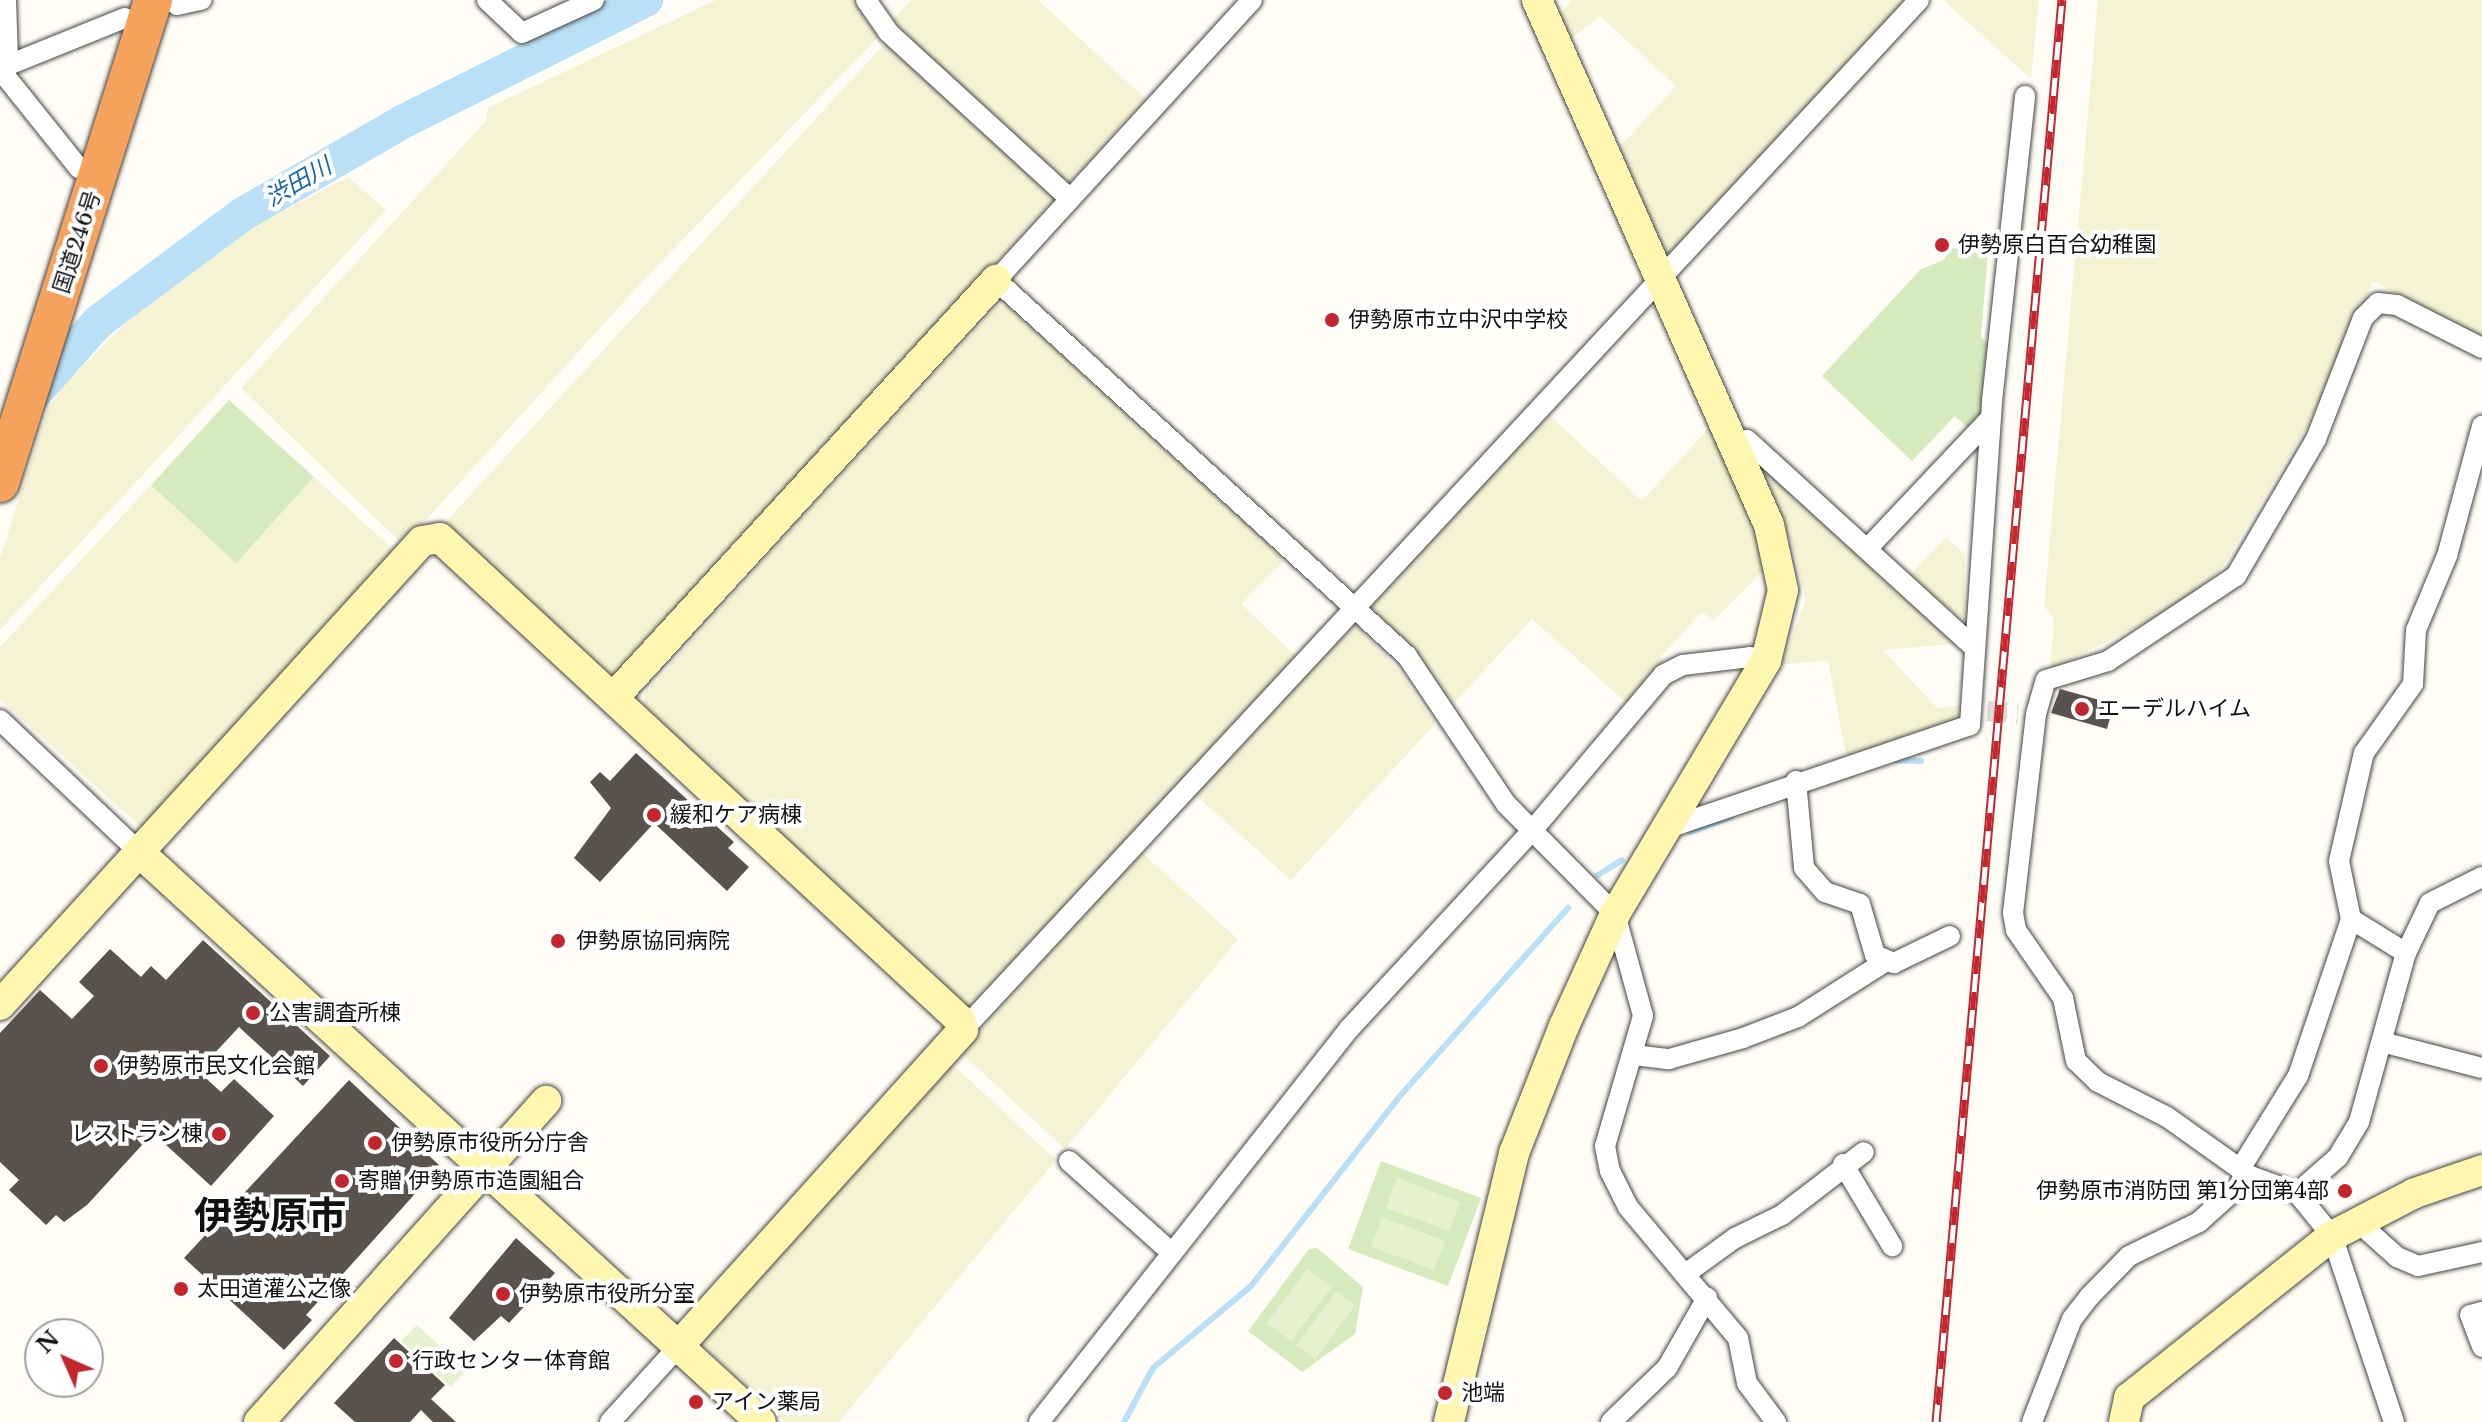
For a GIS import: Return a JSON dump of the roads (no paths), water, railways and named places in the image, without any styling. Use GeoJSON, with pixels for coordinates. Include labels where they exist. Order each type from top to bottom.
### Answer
{"type":"FeatureCollection","features":[{"type":"Feature","properties":{"kind":"highway","name":"国道246号"},"geometry":{"type":"LineString","coordinates":[[0,483],[152,7]]}},
{"type":"Feature","properties":{"kind":"street"},"geometry":{"type":"LineString","coordinates":[[6,0],[3,71],[79,168],[97,179]]}},
{"type":"Feature","properties":{"kind":"street"},"geometry":{"type":"LineString","coordinates":[[3,71],[152,7],[201,0]]}},
{"type":"Feature","properties":{"kind":"street"},"geometry":{"type":"LineString","coordinates":[[487,0],[522,33],[594,0]]}},
{"type":"Feature","properties":{"kind":"street"},"geometry":{"type":"LineString","coordinates":[[866,0],[888,32],[1070,199]]}},
{"type":"Feature","properties":{"kind":"street"},"geometry":{"type":"LineString","coordinates":[[614,697],[1252,0]]}},
{"type":"Feature","properties":{"kind":"street"},"geometry":{"type":"LineString","coordinates":[[1449,1422],[1514,1153],[1615,914],[1766,661],[1781,612],[1781,565],[1659,274],[1537,0]]}},
{"type":"Feature","properties":{"kind":"street"},"geometry":{"type":"LineString","coordinates":[[610,1422],[963,1030],[1659,274],[1713,226],[1919,0]]}},
{"type":"Feature","properties":{"kind":"street"},"geometry":{"type":"LineString","coordinates":[[1668,828],[1796,781],[1939,740],[1970,725],[1980,710],[1975,648],[1991,418],[2025,96]]}},
{"type":"Feature","properties":{"kind":"street"},"geometry":{"type":"LineString","coordinates":[[996,280],[1355,605],[1407,656],[1481,771],[1531,832],[1615,914],[1643,1016],[1605,1146],[1610,1171],[1628,1207],[1688,1272],[1738,1338],[1752,1393],[1776,1422]]}},
{"type":"Feature","properties":{"kind":"street"},"geometry":{"type":"LineString","coordinates":[[2482,348],[2397,305],[2378,303],[2363,318],[2316,439],[2236,576],[2108,661],[2046,680],[2027,714],[2013,913],[2016,930],[2052,973],[2076,1061],[2098,1082],[2167,1117],[2245,1172],[2297,1193],[2344,1229],[2397,1257],[2418,1266],[2482,1252]]}},
{"type":"Feature","properties":{"kind":"street"},"geometry":{"type":"LineString","coordinates":[[1867,549],[1991,418]]}},
{"type":"Feature","properties":{"kind":"street"},"geometry":{"type":"LineString","coordinates":[[2032,1422],[2072,1319],[2129,1256],[2199,1222],[2245,1172],[2298,1076],[2351,919],[2339,861],[2349,797],[2364,753],[2413,684],[2416,630],[2447,556],[2482,426]]}},
{"type":"Feature","properties":{"kind":"street"},"geometry":{"type":"LineString","coordinates":[[1731,442],[1747,440],[1975,648]]}},
{"type":"Feature","properties":{"kind":"street"},"geometry":{"type":"LineString","coordinates":[[0,1005],[427,537],[443,540],[614,697],[960,1020],[963,1030]]}},
{"type":"Feature","properties":{"kind":"street"},"geometry":{"type":"LineString","coordinates":[[1047,1419],[1172,1253],[1349,1029],[1531,832],[1671,668],[1750,657],[1766,661]]}},
{"type":"Feature","properties":{"kind":"street"},"geometry":{"type":"LineString","coordinates":[[0,720],[140,853],[761,1422]]}},
{"type":"Feature","properties":{"kind":"street"},"geometry":{"type":"LineString","coordinates":[[1796,781],[1804,868],[1825,892],[1860,904],[1869,921],[1869,940],[1883,963]]}},
{"type":"Feature","properties":{"kind":"street"},"geometry":{"type":"LineString","coordinates":[[2297,1193],[2338,1157],[2359,1122],[2406,953],[2430,903],[2482,877]]}},
{"type":"Feature","properties":{"kind":"street"},"geometry":{"type":"LineString","coordinates":[[2351,919],[2406,953]]}},
{"type":"Feature","properties":{"kind":"street"},"geometry":{"type":"LineString","coordinates":[[1634,1055],[1669,1059],[1743,1038],[1798,1017],[1883,963],[1950,936]]}},
{"type":"Feature","properties":{"kind":"street"},"geometry":{"type":"LineString","coordinates":[[2382,1042],[2482,1068]]}},
{"type":"Feature","properties":{"kind":"street"},"geometry":{"type":"LineString","coordinates":[[259,1422],[546,1101]]}},
{"type":"Feature","properties":{"kind":"street"},"geometry":{"type":"LineString","coordinates":[[1688,1272],[1735,1238],[1782,1215],[1843,1164],[1864,1152]]}},
{"type":"Feature","properties":{"kind":"street"},"geometry":{"type":"LineString","coordinates":[[1069,1161],[1172,1253]]}},
{"type":"Feature","properties":{"kind":"street"},"geometry":{"type":"LineString","coordinates":[[1843,1164],[1892,1246]]}},
{"type":"Feature","properties":{"kind":"street"},"geometry":{"type":"LineString","coordinates":[[2124,1422],[2129,1398],[2344,1229],[2482,1170]]}},
{"type":"Feature","properties":{"kind":"street"},"geometry":{"type":"LineString","coordinates":[[2344,1229],[2394,1422]]}},
{"type":"Feature","properties":{"kind":"street"},"geometry":{"type":"LineString","coordinates":[[1611,1422],[1667,1368],[1707,1298]]}},
{"type":"Feature","properties":{"kind":"street"},"geometry":{"type":"LineString","coordinates":[[2482,1312],[2470,1315],[2482,1347]]}},
{"type":"Feature","properties":{"kind":"waterway","name":"渋田川"},"geometry":{"type":"LineString","coordinates":[[27,402],[98,322],[243,214],[404,121],[646,0]]}},
{"type":"Feature","properties":{"kind":"waterway"},"geometry":{"type":"LineString","coordinates":[[1894,760],[1921,761]]}},
{"type":"Feature","properties":{"kind":"waterway"},"geometry":{"type":"LineString","coordinates":[[1690,832],[1731,817]]}},
{"type":"Feature","properties":{"kind":"waterway"},"geometry":{"type":"LineString","coordinates":[[1598,875],[1622,860]]}},
{"type":"Feature","properties":{"kind":"waterway"},"geometry":{"type":"LineString","coordinates":[[1124,1422],[1153,1368],[1251,1286],[1399,1097],[1568,908]]}},
{"type":"Feature","properties":{"kind":"tunnel"},"geometry":{"type":"LineString","coordinates":[[1987,711],[2018,713]]}},
{"type":"Feature","properties":{"kind":"railway"},"geometry":{"type":"LineString","coordinates":[[1936,1422],[2062,0]]}},
{"type":"Feature","properties":{"kind":"place","name":"伊勢原白百合幼稚園"},"geometry":{"type":"Point","coordinates":[1942,245]}},
{"type":"Feature","properties":{"kind":"place","name":"伊勢原市立中沢中学校"},"geometry":{"type":"Point","coordinates":[1332,320]}},
{"type":"Feature","properties":{"kind":"place","name":"エーデルハイム"},"geometry":{"type":"Point","coordinates":[2082,709]}},
{"type":"Feature","properties":{"kind":"place","name":"緩和ケア病棟"},"geometry":{"type":"Point","coordinates":[654,815]}},
{"type":"Feature","properties":{"kind":"place","name":"伊勢原協同病院"},"geometry":{"type":"Point","coordinates":[558,941]}},
{"type":"Feature","properties":{"kind":"place","name":"公害調査所棟"},"geometry":{"type":"Point","coordinates":[253,1013]}},
{"type":"Feature","properties":{"kind":"place","name":"伊勢原市民文化会館"},"geometry":{"type":"Point","coordinates":[101,1066]}},
{"type":"Feature","properties":{"kind":"place","name":"レストラン棟"},"geometry":{"type":"Point","coordinates":[219,1134]}},
{"type":"Feature","properties":{"kind":"place","name":"伊勢原市役所分庁舎"},"geometry":{"type":"Point","coordinates":[375,1143]}},
{"type":"Feature","properties":{"kind":"place","name":"寄贈 伊勢原市造園組合"},"geometry":{"type":"Point","coordinates":[342,1181]}},
{"type":"Feature","properties":{"kind":"place","name":"伊勢原市消防団 第1分団第4部"},"geometry":{"type":"Point","coordinates":[2345,1191]}},
{"type":"Feature","properties":{"kind":"place","name":"太田道灌公之像"},"geometry":{"type":"Point","coordinates":[181,1289]}},
{"type":"Feature","properties":{"kind":"place","name":"伊勢原市役所分室"},"geometry":{"type":"Point","coordinates":[503,1294]}},
{"type":"Feature","properties":{"kind":"place","name":"行政センター体育館"},"geometry":{"type":"Point","coordinates":[396,1361]}},
{"type":"Feature","properties":{"kind":"place","name":"池端"},"geometry":{"type":"Point","coordinates":[1445,1393]}},
{"type":"Feature","properties":{"kind":"place","name":"アイン薬局"},"geometry":{"type":"Point","coordinates":[696,1402]}},
{"type":"Feature","properties":{"kind":"district","name":"伊勢原市"},"geometry":{"type":"Point","coordinates":[270,1216]}}]}
